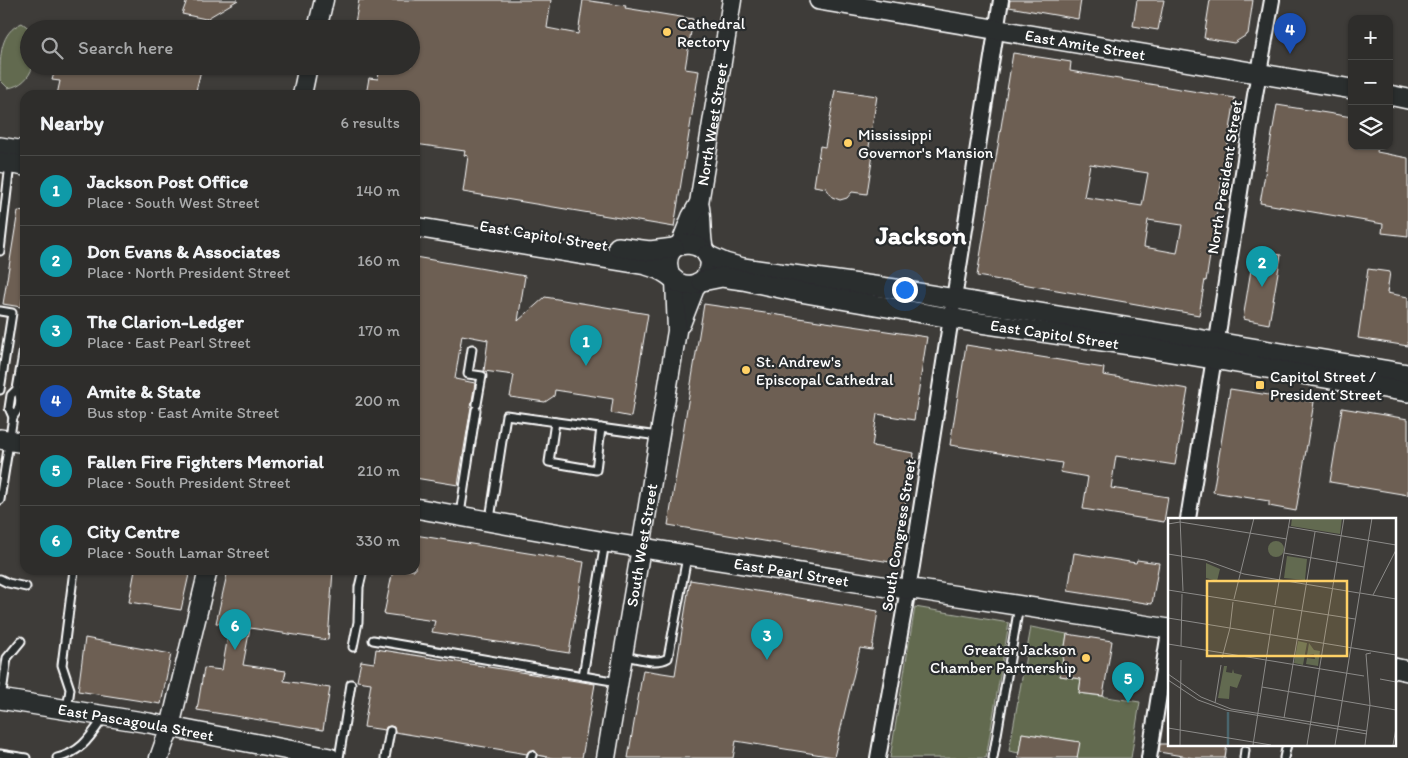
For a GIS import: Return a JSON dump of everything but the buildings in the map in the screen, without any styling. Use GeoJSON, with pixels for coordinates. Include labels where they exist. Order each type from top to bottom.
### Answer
{"type":"FeatureCollection","features":[{"type":"Feature","properties":{"kind":"main road","name":"East Amite Street"},"geometry":{"type":"LineString","coordinates":[[819,0],[1348,88]]}},
{"type":"Feature","properties":{"kind":"main road"},"geometry":{"type":"LineString","coordinates":[[1393,97],[1408,99]]}},
{"type":"Feature","properties":{"kind":"main road"},"geometry":{"type":"LineString","coordinates":[[0,147],[20,150]]}},
{"type":"Feature","properties":{"kind":"main road","name":"East Capitol Street"},"geometry":{"type":"LineString","coordinates":[[420,215],[638,251],[657,251],[677,247]]}},
{"type":"Feature","properties":{"kind":"main road","name":"East Capitol Street"},"geometry":{"type":"LineString","coordinates":[[420,228],[636,263],[651,266],[672,278]]}},
{"type":"Feature","properties":{"kind":"main road"},"geometry":{"type":"LineString","coordinates":[[692,244],[705,252],[709,268],[706,275],[699,282],[688,286],[672,278],[668,261],[677,247],[692,244]]}},
{"type":"Feature","properties":{"kind":"main road","name":"East Capitol Street"},"geometry":{"type":"LineString","coordinates":[[705,252],[725,263],[743,268],[953,299],[1215,351],[1408,392]]}},
{"type":"Feature","properties":{"kind":"main road","name":"East Capitol Street"},"geometry":{"type":"LineString","coordinates":[[699,282],[722,277],[950,318],[1408,374]]}},
{"type":"Feature","properties":{"kind":"main road","name":"East Pearl Street"},"geometry":{"type":"LineString","coordinates":[[420,509],[605,542],[1168,630]]}},
{"type":"Feature","properties":{"kind":"main road","name":"East Pascagoula Street"},"geometry":{"type":"LineString","coordinates":[[0,699],[170,727],[330,758]]}},
{"type":"Feature","properties":{"kind":"street"},"geometry":{"type":"LineString","coordinates":[[319,20],[324,0]]}},
{"type":"Feature","properties":{"kind":"street","name":"North West Street"},"geometry":{"type":"LineString","coordinates":[[677,247],[699,203],[732,0]]}},
{"type":"Feature","properties":{"kind":"street","name":"South Congress Street"},"geometry":{"type":"LineString","coordinates":[[878,758],[908,589],[1001,0]]}},
{"type":"Feature","properties":{"kind":"street","name":"North President Street"},"geometry":{"type":"LineString","coordinates":[[1188,518],[1258,73],[1272,0]]}},
{"type":"Feature","properties":{"kind":"street"},"geometry":{"type":"LineString","coordinates":[[303,90],[306,75]]}},
{"type":"Feature","properties":{"kind":"street"},"geometry":{"type":"LineString","coordinates":[[699,203],[701,236],[705,252]]}},
{"type":"Feature","properties":{"kind":"street","name":"South West Street"},"geometry":{"type":"LineString","coordinates":[[672,278],[678,331]]}},
{"type":"Feature","properties":{"kind":"street","name":"South West Street"},"geometry":{"type":"LineString","coordinates":[[606,758],[678,331],[699,282]]}},
{"type":"Feature","properties":{"kind":"street"},"geometry":{"type":"LineString","coordinates":[[159,758],[170,727],[207,575]]}},
{"type":"Feature","properties":{"kind":"street"},"geometry":{"type":"LineString","coordinates":[[1149,758],[1168,636]]}},
{"type":"Feature","properties":{"kind":"lane"},"geometry":{"type":"LineString","coordinates":[[0,251],[12,163]]}},
{"type":"Feature","properties":{"kind":"lane"},"geometry":{"type":"LineString","coordinates":[[0,311],[12,313],[0,390]]}},
{"type":"Feature","properties":{"kind":"lane"},"geometry":{"type":"LineString","coordinates":[[459,517],[482,376],[468,374],[472,349]]}},
{"type":"Feature","properties":{"kind":"lane"},"geometry":{"type":"LineString","coordinates":[[0,500],[11,441],[13,417],[9,408],[11,394],[17,389],[20,372]]}},
{"type":"Feature","properties":{"kind":"lane"},"geometry":{"type":"LineString","coordinates":[[490,522],[506,415],[661,437]]}},
{"type":"Feature","properties":{"kind":"lane"},"geometry":{"type":"LineString","coordinates":[[555,422],[549,462],[596,470],[601,428]]}},
{"type":"Feature","properties":{"kind":"lane"},"geometry":{"type":"LineString","coordinates":[[583,676],[605,542]]}},
{"type":"Feature","properties":{"kind":"lane"},"geometry":{"type":"LineString","coordinates":[[623,656],[657,661],[663,661],[668,658],[687,554]]}},
{"type":"Feature","properties":{"kind":"lane"},"geometry":{"type":"LineString","coordinates":[[67,710],[70,688],[62,665],[73,575]]}},
{"type":"Feature","properties":{"kind":"lane"},"geometry":{"type":"LineString","coordinates":[[353,646],[358,622],[361,575]]}},
{"type":"Feature","properties":{"kind":"lane"},"geometry":{"type":"LineString","coordinates":[[0,579],[26,587]]}},
{"type":"Feature","properties":{"kind":"lane"},"geometry":{"type":"LineString","coordinates":[[993,758],[1019,606]]}},
{"type":"Feature","properties":{"kind":"lane"},"geometry":{"type":"LineString","coordinates":[[373,640],[619,682]]}},
{"type":"Feature","properties":{"kind":"lane"},"geometry":{"type":"LineString","coordinates":[[0,699],[7,658],[21,641]]}},
{"type":"Feature","properties":{"kind":"lane"},"geometry":{"type":"LineString","coordinates":[[339,758],[351,684]]}},
{"type":"Feature","properties":{"kind":"lane"},"geometry":{"type":"LineString","coordinates":[[57,758],[66,756],[84,745],[104,716]]}},
{"type":"Feature","properties":{"kind":"lane"},"geometry":{"type":"LineString","coordinates":[[385,758],[390,731]]}},
{"type":"Feature","properties":{"kind":"lane"},"geometry":{"type":"LineString","coordinates":[[0,754],[26,758]]}},
{"type":"Feature","properties":{"kind":"green space"},"geometry":{"type":"Polygon","coordinates":[[[20,24],[20,75],[28,75],[24,81],[8,88],[0,80],[1,53],[5,38],[20,24]]]}},
{"type":"Feature","properties":{"kind":"green space"},"geometry":{"type":"Polygon","coordinates":[[[915,607],[1009,623],[986,758],[890,758],[915,607]]]}},
{"type":"Feature","properties":{"kind":"green space"},"geometry":{"type":"Polygon","coordinates":[[[1031,627],[1067,634],[1060,676],[1081,679],[1079,693],[1140,702],[1131,758],[1077,758],[1079,742],[1022,733],[1019,753],[1009,751],[1031,627]]]}},
{"type":"Feature","properties":{"kind":"place","name":"Cathedral Rectory"},"geometry":{"type":"Point","coordinates":[667,32]}},
{"type":"Feature","properties":{"kind":"place","name":"Amite & State"},"geometry":{"type":"Point","coordinates":[1290,54]}},
{"type":"Feature","properties":{"kind":"place","name":"Mississippi Governor's Mansion"},"geometry":{"type":"Point","coordinates":[848,143]}},
{"type":"Feature","properties":{"kind":"place","name":"Don Evans & Associates"},"geometry":{"type":"Point","coordinates":[1262,287]}},
{"type":"Feature","properties":{"kind":"place","name":"Jackson Post Office"},"geometry":{"type":"Point","coordinates":[586,366]}},
{"type":"Feature","properties":{"kind":"place","name":"St. Andrew's Episcopal Cathedral"},"geometry":{"type":"Point","coordinates":[746,370]}},
{"type":"Feature","properties":{"kind":"place","name":"Capitol Street / President Street"},"geometry":{"type":"Point","coordinates":[1260,385]}},
{"type":"Feature","properties":{"kind":"place","name":"City Centre"},"geometry":{"type":"Point","coordinates":[235,650]}},
{"type":"Feature","properties":{"kind":"place","name":"Greater Jackson Chamber Partnership"},"geometry":{"type":"Point","coordinates":[1086,658]}},
{"type":"Feature","properties":{"kind":"place","name":"The Clarion-Ledger"},"geometry":{"type":"Point","coordinates":[767,660]}},
{"type":"Feature","properties":{"kind":"place","name":"Fallen Fire Fighters Memorial"},"geometry":{"type":"Point","coordinates":[1128,703]}},
{"type":"Feature","properties":{"kind":"district","name":"Jackson"},"geometry":{"type":"Point","coordinates":[921,235]}}]}
